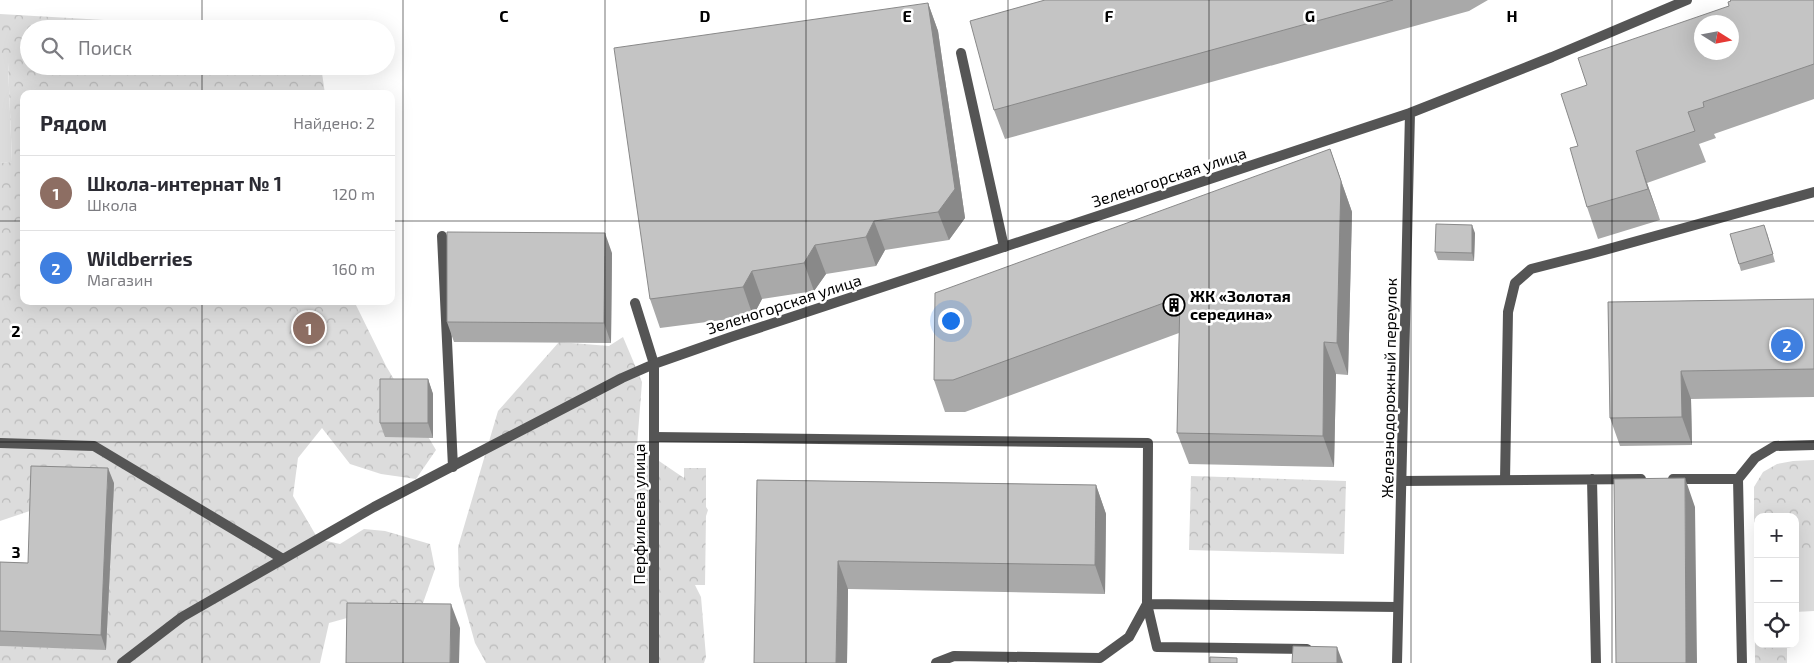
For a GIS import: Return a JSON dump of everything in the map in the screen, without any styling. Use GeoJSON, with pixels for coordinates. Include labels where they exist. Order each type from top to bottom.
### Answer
{"type":"FeatureCollection","features":[{"type":"Feature","properties":{"kind":"street","name":"Зеленогорская улица"},"geometry":{"type":"LineString","coordinates":[[122,663],[182,617],[374,507],[622,378],[654,364],[1410,113],[1544,60],[1687,0]]}},
{"type":"Feature","properties":{"kind":"street"},"geometry":{"type":"LineString","coordinates":[[961,53],[1004,247]]}},
{"type":"Feature","properties":{"kind":"street","name":"Железнодорожный переулок"},"geometry":{"type":"LineString","coordinates":[[1397,663],[1410,113]]}},
{"type":"Feature","properties":{"kind":"street"},"geometry":{"type":"LineString","coordinates":[[1504,480],[1508,312],[1515,284],[1531,269],[1814,192]]}},
{"type":"Feature","properties":{"kind":"street"},"geometry":{"type":"LineString","coordinates":[[442,236],[453,467]]}},
{"type":"Feature","properties":{"kind":"street","name":"Перфильева улица"},"geometry":{"type":"LineString","coordinates":[[635,303],[654,364],[654,663]]}},
{"type":"Feature","properties":{"kind":"street"},"geometry":{"type":"LineString","coordinates":[[654,437],[1148,443],[1147,604],[1157,647],[1314,649]]}},
{"type":"Feature","properties":{"kind":"street"},"geometry":{"type":"LineString","coordinates":[[0,443],[94,446],[283,559]]}},
{"type":"Feature","properties":{"kind":"street"},"geometry":{"type":"LineString","coordinates":[[1742,663],[1738,480],[1755,458],[1775,446],[1814,445]]}},
{"type":"Feature","properties":{"kind":"street"},"geometry":{"type":"LineString","coordinates":[[1592,479],[1596,663]]}},
{"type":"Feature","properties":{"kind":"street"},"geometry":{"type":"LineString","coordinates":[[1402,481],[1738,480]]}},
{"type":"Feature","properties":{"kind":"street"},"geometry":{"type":"LineString","coordinates":[[1147,604],[1398,607]]}},
{"type":"Feature","properties":{"kind":"street"},"geometry":{"type":"LineString","coordinates":[[936,663],[954,656],[1100,658],[1129,637],[1147,604]]}},
{"type":"Feature","properties":{"kind":"green space"},"geometry":{"type":"Polygon","coordinates":[[[0,14],[104,20],[20,20],[20,75],[322,75],[324,90],[20,90],[20,305],[356,305],[386,366],[436,450],[416,479],[381,474],[350,464],[322,428],[298,458],[293,496],[318,539],[340,544],[364,529],[385,531],[430,544],[435,569],[423,603],[365,613],[329,623],[320,663],[0,663],[0,646],[106,649],[113,483],[0,521],[0,163],[12,162],[8,63],[0,63],[0,14]]]}},
{"type":"Feature","properties":{"kind":"green space"},"geometry":{"type":"Polygon","coordinates":[[[0,63],[8,63],[12,162],[0,163],[0,63]]]}},
{"type":"Feature","properties":{"kind":"green space"},"geometry":{"type":"Polygon","coordinates":[[[623,337],[642,382],[637,446],[684,478],[684,468],[706,468],[706,507],[708,510],[706,516],[705,585],[695,585],[701,597],[706,657],[704,663],[486,663],[475,643],[459,586],[458,547],[498,411],[559,342],[609,346],[623,337]]]}},
{"type":"Feature","properties":{"kind":"green space"},"geometry":{"type":"Polygon","coordinates":[[[1814,460],[1814,557],[1799,557],[1799,513],[1754,513],[1754,487],[1763,472],[1777,464],[1814,460]]]}},
{"type":"Feature","properties":{"kind":"green space"},"geometry":{"type":"Polygon","coordinates":[[[1191,476],[1346,481],[1344,554],[1189,550],[1191,476]]]}},
{"type":"Feature","properties":{"kind":"green space"},"geometry":{"type":"Polygon","coordinates":[[[1799,557],[1814,557],[1814,611],[1799,612],[1799,557]]]}},
{"type":"Feature","properties":{"kind":"green space"},"geometry":{"type":"Polygon","coordinates":[[[1755,648],[1787,648],[1787,663],[1755,663],[1755,648]]]}},
{"type":"Feature","properties":{"kind":"building"},"geometry":{"type":"Polygon","coordinates":[[[1045,0],[1393,0],[994,110],[970,21],[1045,0]]]}},
{"type":"Feature","properties":{"kind":"building"},"geometry":{"type":"Polygon","coordinates":[[[1730,0],[1814,0],[1814,64],[1703,102],[1704,107],[1688,112],[1695,131],[1636,151],[1648,189],[1587,207],[1570,148],[1578,146],[1561,94],[1587,85],[1578,58],[1694,18],[1694,60],[1739,60],[1739,15],[1703,15],[1729,6],[1728,2],[1730,0]]]}},
{"type":"Feature","properties":{"kind":"building"},"geometry":{"type":"Polygon","coordinates":[[[928,3],[955,189],[938,212],[874,221],[866,237],[815,245],[804,263],[752,271],[743,287],[650,299],[614,48],[928,3]]]}},
{"type":"Feature","properties":{"kind":"building","name":"ЖК «Золотая середина»"},"geometry":{"type":"Polygon","coordinates":[[[1330,149],[1341,181],[1337,343],[1324,342],[1323,436],[1177,433],[1180,297],[953,380],[934,380],[935,293],[1330,149]]]}},
{"type":"Feature","properties":{"kind":"building"},"geometry":{"type":"Polygon","coordinates":[[[1436,224],[1472,225],[1472,253],[1435,252],[1436,224]]]}},
{"type":"Feature","properties":{"kind":"building"},"geometry":{"type":"Polygon","coordinates":[[[1764,225],[1773,254],[1739,264],[1730,234],[1764,225]]]}},
{"type":"Feature","properties":{"kind":"building"},"geometry":{"type":"Polygon","coordinates":[[[447,232],[605,233],[604,323],[447,322],[447,232]]]}},
{"type":"Feature","properties":{"kind":"building"},"geometry":{"type":"Polygon","coordinates":[[[1814,299],[1814,369],[1681,371],[1682,417],[1610,418],[1608,302],[1814,299]]]}},
{"type":"Feature","properties":{"kind":"building"},"geometry":{"type":"Polygon","coordinates":[[[380,379],[428,379],[428,423],[380,423],[380,379]]]}},
{"type":"Feature","properties":{"kind":"building"},"geometry":{"type":"Polygon","coordinates":[[[31,466],[108,468],[101,635],[0,631],[0,562],[28,563],[31,466]]]}},
{"type":"Feature","properties":{"kind":"building"},"geometry":{"type":"Polygon","coordinates":[[[1685,478],[1686,663],[1616,663],[1614,479],[1685,478]]]}},
{"type":"Feature","properties":{"kind":"building"},"geometry":{"type":"Polygon","coordinates":[[[757,480],[1096,485],[1095,565],[838,561],[836,663],[754,663],[757,480]]]}},
{"type":"Feature","properties":{"kind":"building"},"geometry":{"type":"Polygon","coordinates":[[[347,603],[451,604],[450,663],[346,663],[347,603]]]}},
{"type":"Feature","properties":{"kind":"building"},"geometry":{"type":"Polygon","coordinates":[[[1293,646],[1337,647],[1337,663],[1292,663],[1293,646]]]}},
{"type":"Feature","properties":{"kind":"building"},"geometry":{"type":"Polygon","coordinates":[[[1210,657],[1237,658],[1237,663],[1210,663],[1210,657]]]}},
{"type":"Feature","properties":{"kind":"place","name":"ЖК «Золотая середина»"},"geometry":{"type":"Point","coordinates":[1174,305]}},
{"type":"Feature","properties":{"kind":"place","name":"Школа-интернат № 1"},"geometry":{"type":"Point","coordinates":[309,328]}},
{"type":"Feature","properties":{"kind":"place","name":"Wildberries"},"geometry":{"type":"Point","coordinates":[1787,345]}}]}
